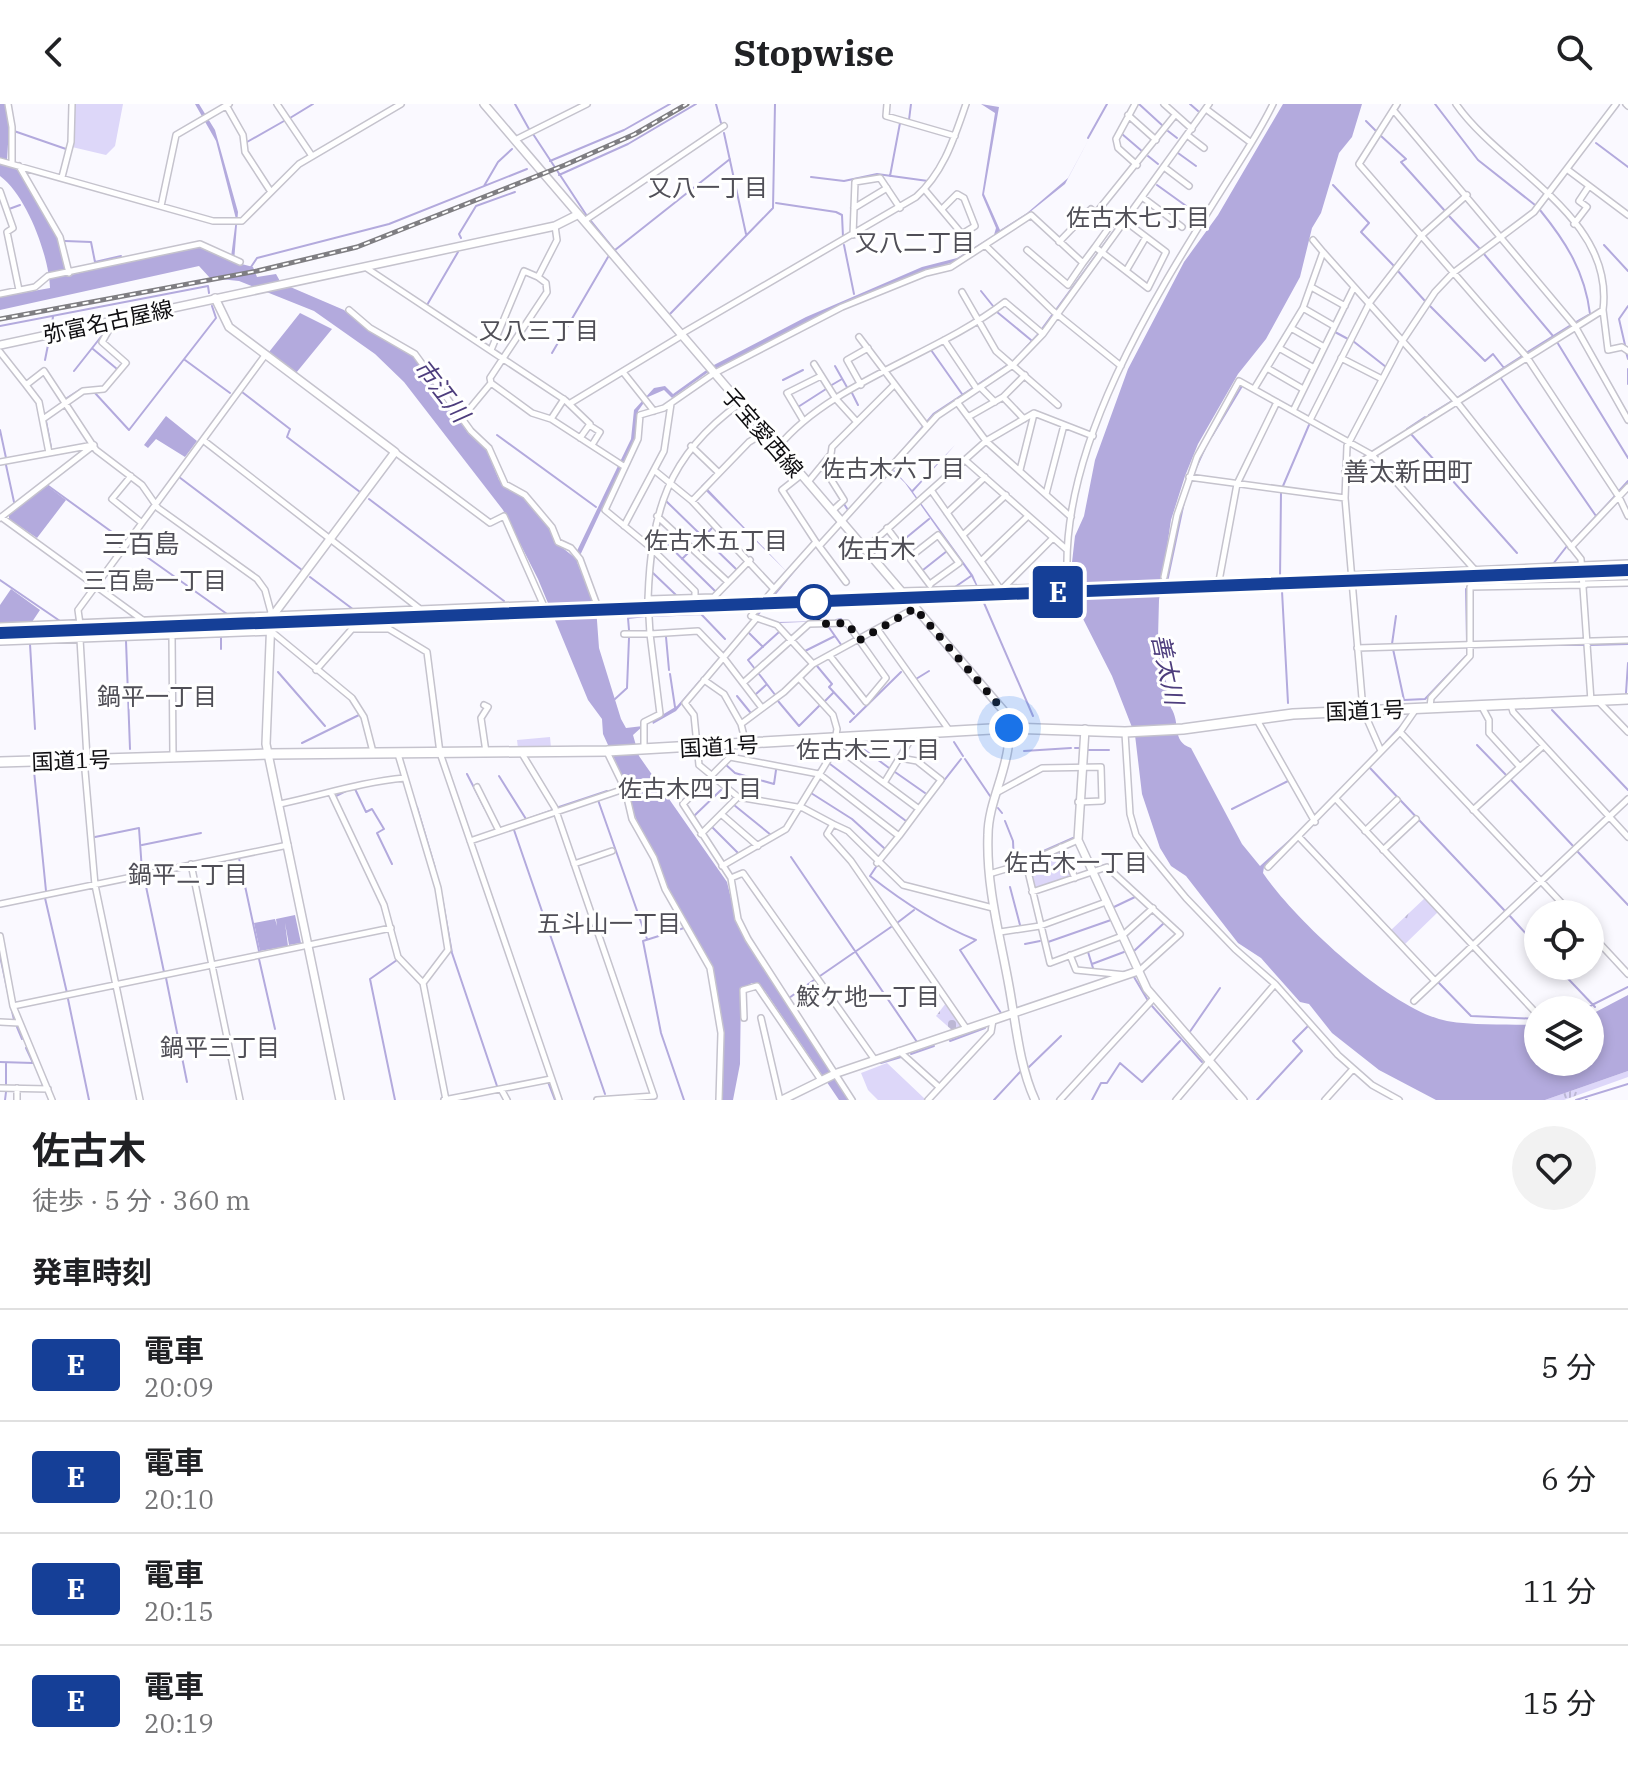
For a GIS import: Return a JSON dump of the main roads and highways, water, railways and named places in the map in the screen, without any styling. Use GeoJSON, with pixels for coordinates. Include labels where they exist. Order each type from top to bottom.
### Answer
{"type":"FeatureCollection","features":[{"type":"Feature","properties":{"kind":"highway","name":"国道1号"},"geometry":{"type":"LineString","coordinates":[[0,762],[269,754],[642,750],[836,741],[1009,728],[1125,732],[1183,729],[1293,714],[1628,699]]}},
{"type":"Feature","properties":{"kind":"main road","name":"子宝愛西線"},"geometry":{"type":"LineString","coordinates":[[484,104],[1003,710],[1009,728]]}},
{"type":"Feature","properties":{"kind":"main road","name":"弥富名古屋線"},"geometry":{"type":"LineString","coordinates":[[0,345],[555,226],[580,218]]}},
{"type":"Feature","properties":{"kind":"main road"},"geometry":{"type":"LineString","coordinates":[[215,298],[226,325],[395,452],[272,616],[266,744],[340,1100]]}},
{"type":"Feature","properties":{"kind":"main road"},"geometry":{"type":"LineString","coordinates":[[1009,728],[1010,740],[988,830],[989,874],[1025,1071],[1035,1100]]}},
{"type":"Feature","properties":{"kind":"main road"},"geometry":{"type":"LineString","coordinates":[[1085,729],[1078,840],[1153,999],[1243,1100]]}},
{"type":"Feature","properties":{"kind":"main road"},"geometry":{"type":"LineString","coordinates":[[781,1100],[837,1073],[1138,971]]}},
{"type":"Feature","properties":{"kind":"waterway"},"geometry":{"type":"LineString","coordinates":[[290,118],[313,104]]}},
{"type":"Feature","properties":{"kind":"waterway"},"geometry":{"type":"LineString","coordinates":[[515,104],[529,129]]}},
{"type":"Feature","properties":{"kind":"waterway"},"geometry":{"type":"LineString","coordinates":[[550,161],[624,130],[670,104]]}},
{"type":"Feature","properties":{"kind":"waterway"},"geometry":{"type":"LineString","coordinates":[[559,175],[628,144],[696,104]]}},
{"type":"Feature","properties":{"kind":"waterway"},"geometry":{"type":"LineString","coordinates":[[716,104],[721,123]]}},
{"type":"Feature","properties":{"kind":"waterway"},"geometry":{"type":"LineString","coordinates":[[669,315],[773,208],[775,104]]}},
{"type":"Feature","properties":{"kind":"waterway"},"geometry":{"type":"LineString","coordinates":[[909,120],[911,104]]}},
{"type":"Feature","properties":{"kind":"waterway"},"geometry":{"type":"LineString","coordinates":[[1088,138],[1107,104]]}},
{"type":"Feature","properties":{"kind":"waterway"},"geometry":{"type":"LineString","coordinates":[[1139,104],[1163,126]]}},
{"type":"Feature","properties":{"kind":"waterway"},"geometry":{"type":"LineString","coordinates":[[1190,104],[1198,111]]}},
{"type":"Feature","properties":{"kind":"waterway"},"geometry":{"type":"LineString","coordinates":[[1435,104],[1478,160],[1535,205]]}},
{"type":"Feature","properties":{"kind":"waterway"},"geometry":{"type":"LineString","coordinates":[[247,142],[284,121]]}},
{"type":"Feature","properties":{"kind":"waterway"},"geometry":{"type":"LineString","coordinates":[[1366,121],[1377,132]]}},
{"type":"Feature","properties":{"kind":"waterway"},"geometry":{"type":"LineString","coordinates":[[890,176],[900,123]]}},
{"type":"Feature","properties":{"kind":"waterway"},"geometry":{"type":"LineString","coordinates":[[14,131],[66,149]]}},
{"type":"Feature","properties":{"kind":"waterway"},"geometry":{"type":"LineString","coordinates":[[1168,131],[1177,138]]}},
{"type":"Feature","properties":{"kind":"waterway"},"geometry":{"type":"LineString","coordinates":[[724,133],[746,234]]}},
{"type":"Feature","properties":{"kind":"waterway"},"geometry":{"type":"LineString","coordinates":[[533,134],[587,216]]}},
{"type":"Feature","properties":{"kind":"waterway"},"geometry":{"type":"LineString","coordinates":[[1122,134],[1143,152]]}},
{"type":"Feature","properties":{"kind":"waterway"},"geometry":{"type":"LineString","coordinates":[[1381,136],[1406,159],[1401,162],[1445,211]]}},
{"type":"Feature","properties":{"kind":"waterway"},"geometry":{"type":"LineString","coordinates":[[1596,143],[1628,167]]}},
{"type":"Feature","properties":{"kind":"waterway"},"geometry":{"type":"LineString","coordinates":[[484,186],[498,162],[512,149]]}},
{"type":"Feature","properties":{"kind":"waterway"},"geometry":{"type":"LineString","coordinates":[[1178,153],[1196,166]]}},
{"type":"Feature","properties":{"kind":"waterway"},"geometry":{"type":"LineString","coordinates":[[1148,156],[1158,164]]}},
{"type":"Feature","properties":{"kind":"waterway"},"geometry":{"type":"LineString","coordinates":[[615,250],[730,159]]}},
{"type":"Feature","properties":{"kind":"waterway"},"geometry":{"type":"LineString","coordinates":[[251,267],[257,258],[389,224],[527,169]]}},
{"type":"Feature","properties":{"kind":"waterway"},"geometry":{"type":"LineString","coordinates":[[811,177],[844,181],[877,174],[928,181]]}},
{"type":"Feature","properties":{"kind":"waterway"},"geometry":{"type":"LineString","coordinates":[[1157,185],[1189,208]]}},
{"type":"Feature","properties":{"kind":"waterway"},"geometry":{"type":"LineString","coordinates":[[1333,185],[1369,223],[1361,232],[1394,266]]}},
{"type":"Feature","properties":{"kind":"waterway"},"geometry":{"type":"LineString","coordinates":[[461,238],[459,234],[476,206],[515,192]]}},
{"type":"Feature","properties":{"kind":"waterway"},"geometry":{"type":"LineString","coordinates":[[776,203],[842,215],[843,237]]}},
{"type":"Feature","properties":{"kind":"waterway"},"geometry":{"type":"LineString","coordinates":[[9,209],[20,205]]}},
{"type":"Feature","properties":{"kind":"waterway"},"geometry":{"type":"LineString","coordinates":[[1540,210],[1566,246],[1584,285],[1590,314],[1576,322]]}},
{"type":"Feature","properties":{"kind":"waterway"},"geometry":{"type":"LineString","coordinates":[[1449,216],[1480,249]]}},
{"type":"Feature","properties":{"kind":"waterway"},"geometry":{"type":"LineString","coordinates":[[590,220],[639,280]]}},
{"type":"Feature","properties":{"kind":"waterway"},"geometry":{"type":"LineString","coordinates":[[65,241],[91,242],[95,262],[121,256]]}},
{"type":"Feature","properties":{"kind":"waterway"},"geometry":{"type":"LineString","coordinates":[[844,245],[854,294]]}},
{"type":"Feature","properties":{"kind":"waterway"},"geometry":{"type":"LineString","coordinates":[[1604,245],[1628,271]]}},
{"type":"Feature","properties":{"kind":"waterway"},"geometry":{"type":"LineString","coordinates":[[427,305],[458,252]]}},
{"type":"Feature","properties":{"kind":"waterway"},"geometry":{"type":"LineString","coordinates":[[1484,254],[1553,336]]}},
{"type":"Feature","properties":{"kind":"waterway"},"geometry":{"type":"LineString","coordinates":[[552,353],[608,257]]}},
{"type":"Feature","properties":{"kind":"waterway"},"geometry":{"type":"LineString","coordinates":[[1397,270],[1425,301]]}},
{"type":"Feature","properties":{"kind":"waterway"},"geometry":{"type":"LineString","coordinates":[[0,326],[208,286],[209,293]]}},
{"type":"Feature","properties":{"kind":"waterway"},"geometry":{"type":"LineString","coordinates":[[981,291],[993,306]]}},
{"type":"Feature","properties":{"kind":"waterway"},"geometry":{"type":"LineString","coordinates":[[95,393],[129,430],[216,318],[212,306]]}},
{"type":"Feature","properties":{"kind":"waterway"},"geometry":{"type":"LineString","coordinates":[[1430,306],[1485,361],[1493,354],[1504,368]]}},
{"type":"Feature","properties":{"kind":"waterway"},"geometry":{"type":"LineString","coordinates":[[1625,345],[1619,319],[1628,306]]}},
{"type":"Feature","properties":{"kind":"waterway"},"geometry":{"type":"LineString","coordinates":[[997,312],[1031,340]]}},
{"type":"Feature","properties":{"kind":"waterway"},"geometry":{"type":"LineString","coordinates":[[51,328],[53,317]]}},
{"type":"Feature","properties":{"kind":"waterway"},"geometry":{"type":"LineString","coordinates":[[1526,353],[1571,325]]}},
{"type":"Feature","properties":{"kind":"waterway"},"geometry":{"type":"LineString","coordinates":[[1335,332],[1348,339]]}},
{"type":"Feature","properties":{"kind":"waterway"},"geometry":{"type":"LineString","coordinates":[[74,371],[104,333]]}},
{"type":"Feature","properties":{"kind":"waterway"},"geometry":{"type":"LineString","coordinates":[[45,360],[49,340]]}},
{"type":"Feature","properties":{"kind":"waterway"},"geometry":{"type":"LineString","coordinates":[[1353,341],[1386,367]]}},
{"type":"Feature","properties":{"kind":"waterway"},"geometry":{"type":"LineString","coordinates":[[1557,342],[1628,458]]}},
{"type":"Feature","properties":{"kind":"waterway"},"geometry":{"type":"LineString","coordinates":[[93,349],[117,369]]}},
{"type":"Feature","properties":{"kind":"waterway"},"geometry":{"type":"LineString","coordinates":[[931,350],[962,394]]}},
{"type":"Feature","properties":{"kind":"waterway"},"geometry":{"type":"LineString","coordinates":[[1626,352],[1628,359]]}},
{"type":"Feature","properties":{"kind":"waterway"},"geometry":{"type":"LineString","coordinates":[[1457,398],[1522,356]]}},
{"type":"Feature","properties":{"kind":"waterway"},"geometry":{"type":"LineString","coordinates":[[185,360],[230,393]]}},
{"type":"Feature","properties":{"kind":"waterway"},"geometry":{"type":"LineString","coordinates":[[835,366],[848,389]]}},
{"type":"Feature","properties":{"kind":"waterway"},"geometry":{"type":"LineString","coordinates":[[1628,369],[1628,384]]}},
{"type":"Feature","properties":{"kind":"waterway"},"geometry":{"type":"LineString","coordinates":[[783,380],[803,370]]}},
{"type":"Feature","properties":{"kind":"waterway"},"geometry":{"type":"LineString","coordinates":[[1500,377],[1596,516]]}},
{"type":"Feature","properties":{"kind":"waterway"},"geometry":{"type":"LineString","coordinates":[[830,386],[842,379]]}},
{"type":"Feature","properties":{"kind":"waterway"},"geometry":{"type":"LineString","coordinates":[[1212,436],[1242,386]]}},
{"type":"Feature","properties":{"kind":"waterway"},"geometry":{"type":"LineString","coordinates":[[67,398],[81,389]]}},
{"type":"Feature","properties":{"kind":"waterway"},"geometry":{"type":"LineString","coordinates":[[798,407],[826,389]]}},
{"type":"Feature","properties":{"kind":"waterway"},"geometry":{"type":"LineString","coordinates":[[242,392],[290,429],[287,437],[360,492]]}},
{"type":"Feature","properties":{"kind":"waterway"},"geometry":{"type":"LineString","coordinates":[[852,393],[858,405]]}},
{"type":"Feature","properties":{"kind":"waterway"},"geometry":{"type":"LineString","coordinates":[[1429,415],[1452,401]]}},
{"type":"Feature","properties":{"kind":"waterway"},"geometry":{"type":"LineString","coordinates":[[1407,429],[1425,417]]}},
{"type":"Feature","properties":{"kind":"waterway"},"geometry":{"type":"LineString","coordinates":[[46,421],[51,447]]}},
{"type":"Feature","properties":{"kind":"waterway"},"geometry":{"type":"LineString","coordinates":[[1283,486],[1309,425]]}},
{"type":"Feature","properties":{"kind":"waterway"},"geometry":{"type":"LineString","coordinates":[[0,430],[6,458]]}},
{"type":"Feature","properties":{"kind":"waterway"},"geometry":{"type":"LineString","coordinates":[[1411,434],[1517,553]]}},
{"type":"Feature","properties":{"kind":"waterway"},"geometry":{"type":"LineString","coordinates":[[497,435],[596,507]]}},
{"type":"Feature","properties":{"kind":"waterway"},"geometry":{"type":"LineString","coordinates":[[1194,472],[1205,448]]}},
{"type":"Feature","properties":{"kind":"waterway"},"geometry":{"type":"LineString","coordinates":[[6,465],[14,502]]}},
{"type":"Feature","properties":{"kind":"waterway"},"geometry":{"type":"LineString","coordinates":[[179,477],[302,570]]}},
{"type":"Feature","properties":{"kind":"waterway"},"geometry":{"type":"LineString","coordinates":[[1618,492],[1628,481]]}},
{"type":"Feature","properties":{"kind":"waterway"},"geometry":{"type":"LineString","coordinates":[[47,485],[123,540]]}},
{"type":"Feature","properties":{"kind":"waterway"},"geometry":{"type":"LineString","coordinates":[[836,492],[848,510]]}},
{"type":"Feature","properties":{"kind":"waterway"},"geometry":{"type":"LineString","coordinates":[[1280,579],[1281,492]]}},
{"type":"Feature","properties":{"kind":"waterway"},"geometry":{"type":"LineString","coordinates":[[1571,543],[1615,496]]}},
{"type":"Feature","properties":{"kind":"waterway"},"geometry":{"type":"LineString","coordinates":[[369,499],[504,601]]}},
{"type":"Feature","properties":{"kind":"waterway"},"geometry":{"type":"LineString","coordinates":[[665,500],[736,569]]}},
{"type":"Feature","properties":{"kind":"waterway"},"geometry":{"type":"LineString","coordinates":[[1167,582],[1184,502]]}},
{"type":"Feature","properties":{"kind":"waterway"},"geometry":{"type":"LineString","coordinates":[[901,542],[929,519]]}},
{"type":"Feature","properties":{"kind":"waterway"},"geometry":{"type":"LineString","coordinates":[[695,546],[713,527]]}},
{"type":"Feature","properties":{"kind":"waterway"},"geometry":{"type":"LineString","coordinates":[[657,534],[715,591]]}},
{"type":"Feature","properties":{"kind":"waterway"},"geometry":{"type":"LineString","coordinates":[[130,545],[227,614]]}},
{"type":"Feature","properties":{"kind":"waterway"},"geometry":{"type":"LineString","coordinates":[[1553,564],[1567,546]]}},
{"type":"Feature","properties":{"kind":"waterway"},"geometry":{"type":"LineString","coordinates":[[682,559],[690,551]]}},
{"type":"Feature","properties":{"kind":"waterway"},"geometry":{"type":"LineString","coordinates":[[923,570],[947,551]]}},
{"type":"Feature","properties":{"kind":"waterway"},"geometry":{"type":"LineString","coordinates":[[1469,585],[1537,582],[1548,570]]}},
{"type":"Feature","properties":{"kind":"waterway"},"geometry":{"type":"LineString","coordinates":[[653,573],[676,595]]}},
{"type":"Feature","properties":{"kind":"waterway"},"geometry":{"type":"LineString","coordinates":[[955,587],[971,576]]}},
{"type":"Feature","properties":{"kind":"waterway"},"geometry":{"type":"LineString","coordinates":[[310,577],[354,610]]}},
{"type":"Feature","properties":{"kind":"waterway"},"geometry":{"type":"LineString","coordinates":[[0,580],[60,621],[70,621]]}},
{"type":"Feature","properties":{"kind":"waterway"},"geometry":{"type":"LineString","coordinates":[[1466,589],[1467,642]]}},
{"type":"Feature","properties":{"kind":"waterway"},"geometry":{"type":"LineString","coordinates":[[1282,591],[1288,703]]}},
{"type":"Feature","properties":{"kind":"waterway"},"geometry":{"type":"LineString","coordinates":[[597,607],[715,601]]}},
{"type":"Feature","properties":{"kind":"waterway"},"geometry":{"type":"LineString","coordinates":[[984,603],[1033,716]]}},
{"type":"Feature","properties":{"kind":"waterway"},"geometry":{"type":"LineString","coordinates":[[653,616],[701,614],[725,639]]}},
{"type":"Feature","properties":{"kind":"waterway"},"geometry":{"type":"LineString","coordinates":[[629,630],[628,618],[646,616]]}},
{"type":"Feature","properties":{"kind":"waterway"},"geometry":{"type":"LineString","coordinates":[[1392,644],[1396,616]]}},
{"type":"Feature","properties":{"kind":"waterway"},"geometry":{"type":"LineString","coordinates":[[836,620],[841,619]]}},
{"type":"Feature","properties":{"kind":"waterway"},"geometry":{"type":"LineString","coordinates":[[828,626],[842,646]]}},
{"type":"Feature","properties":{"kind":"waterway"},"geometry":{"type":"LineString","coordinates":[[748,632],[763,647]]}},
{"type":"Feature","properties":{"kind":"waterway"},"geometry":{"type":"LineString","coordinates":[[755,669],[748,660],[779,632]]}},
{"type":"Feature","properties":{"kind":"waterway"},"geometry":{"type":"LineString","coordinates":[[175,638],[230,636]]}},
{"type":"Feature","properties":{"kind":"waterway"},"geometry":{"type":"LineString","coordinates":[[805,651],[835,636]]}},
{"type":"Feature","properties":{"kind":"waterway"},"geometry":{"type":"LineString","coordinates":[[666,637],[669,670]]}},
{"type":"Feature","properties":{"kind":"waterway"},"geometry":{"type":"LineString","coordinates":[[221,638],[221,649]]}},
{"type":"Feature","properties":{"kind":"waterway"},"geometry":{"type":"LineString","coordinates":[[615,699],[627,688],[629,638]]}},
{"type":"Feature","properties":{"kind":"waterway"},"geometry":{"type":"LineString","coordinates":[[126,641],[130,749]]}},
{"type":"Feature","properties":{"kind":"waterway"},"geometry":{"type":"LineString","coordinates":[[30,644],[35,729]]}},
{"type":"Feature","properties":{"kind":"waterway"},"geometry":{"type":"LineString","coordinates":[[1591,645],[1628,644]]}},
{"type":"Feature","properties":{"kind":"waterway"},"geometry":{"type":"LineString","coordinates":[[1535,645],[1584,645]]}},
{"type":"Feature","properties":{"kind":"waterway"},"geometry":{"type":"LineString","coordinates":[[1393,649],[1404,700],[1425,699],[1467,655],[1467,646]]}},
{"type":"Feature","properties":{"kind":"waterway"},"geometry":{"type":"LineString","coordinates":[[1626,693],[1628,663]]}},
{"type":"Feature","properties":{"kind":"waterway"},"geometry":{"type":"LineString","coordinates":[[817,666],[832,684],[829,687],[854,714]]}},
{"type":"Feature","properties":{"kind":"waterway"},"geometry":{"type":"LineString","coordinates":[[916,679],[929,671]]}},
{"type":"Feature","properties":{"kind":"waterway"},"geometry":{"type":"LineString","coordinates":[[278,672],[325,726]]}},
{"type":"Feature","properties":{"kind":"waterway"},"geometry":{"type":"LineString","coordinates":[[850,722],[901,672]]}},
{"type":"Feature","properties":{"kind":"waterway"},"geometry":{"type":"LineString","coordinates":[[670,674],[675,707]]}},
{"type":"Feature","properties":{"kind":"waterway"},"geometry":{"type":"LineString","coordinates":[[759,674],[776,696]]}},
{"type":"Feature","properties":{"kind":"waterway"},"geometry":{"type":"LineString","coordinates":[[756,694],[766,685]]}},
{"type":"Feature","properties":{"kind":"waterway"},"geometry":{"type":"LineString","coordinates":[[825,701],[833,693]]}},
{"type":"Feature","properties":{"kind":"waterway"},"geometry":{"type":"LineString","coordinates":[[737,696],[750,712]]}},
{"type":"Feature","properties":{"kind":"waterway"},"geometry":{"type":"LineString","coordinates":[[778,701],[799,726],[820,705]]}},
{"type":"Feature","properties":{"kind":"waterway"},"geometry":{"type":"LineString","coordinates":[[1552,710],[1628,790]]}},
{"type":"Feature","properties":{"kind":"waterway"},"geometry":{"type":"LineString","coordinates":[[302,743],[359,715]]}},
{"type":"Feature","properties":{"kind":"waterway"},"geometry":{"type":"LineString","coordinates":[[1386,742],[1401,726]]}},
{"type":"Feature","properties":{"kind":"waterway"},"geometry":{"type":"LineString","coordinates":[[954,742],[963,756]]}},
{"type":"Feature","properties":{"kind":"waterway"},"geometry":{"type":"LineString","coordinates":[[1477,745],[1507,776]]}},
{"type":"Feature","properties":{"kind":"waterway"},"geometry":{"type":"LineString","coordinates":[[862,748],[889,768]]}},
{"type":"Feature","properties":{"kind":"waterway"},"geometry":{"type":"LineString","coordinates":[[1024,751],[1071,748]]}},
{"type":"Feature","properties":{"kind":"waterway"},"geometry":{"type":"LineString","coordinates":[[1087,750],[1109,750]]}},
{"type":"Feature","properties":{"kind":"waterway"},"geometry":{"type":"LineString","coordinates":[[1370,759],[1378,751]]}},
{"type":"Feature","properties":{"kind":"waterway"},"geometry":{"type":"LineString","coordinates":[[939,787],[961,759]]}},
{"type":"Feature","properties":{"kind":"waterway"},"geometry":{"type":"LineString","coordinates":[[965,759],[990,796]]}},
{"type":"Feature","properties":{"kind":"waterway"},"geometry":{"type":"LineString","coordinates":[[725,764],[735,773],[774,784],[776,770]]}},
{"type":"Feature","properties":{"kind":"waterway"},"geometry":{"type":"LineString","coordinates":[[830,764],[906,821]]}},
{"type":"Feature","properties":{"kind":"waterway"},"geometry":{"type":"LineString","coordinates":[[1370,768],[1505,911]]}},
{"type":"Feature","properties":{"kind":"waterway"},"geometry":{"type":"LineString","coordinates":[[34,771],[46,891]]}},
{"type":"Feature","properties":{"kind":"waterway"},"geometry":{"type":"LineString","coordinates":[[895,772],[925,793]]}},
{"type":"Feature","properties":{"kind":"waterway"},"geometry":{"type":"LineString","coordinates":[[467,774],[485,809]]}},
{"type":"Feature","properties":{"kind":"waterway"},"geometry":{"type":"LineString","coordinates":[[499,776],[526,819]]}},
{"type":"Feature","properties":{"kind":"waterway"},"geometry":{"type":"LineString","coordinates":[[1511,780],[1574,847]]}},
{"type":"Feature","properties":{"kind":"waterway"},"geometry":{"type":"LineString","coordinates":[[1232,809],[1288,781]]}},
{"type":"Feature","properties":{"kind":"waterway"},"geometry":{"type":"LineString","coordinates":[[355,789],[366,812],[372,809],[384,829],[377,833],[392,864]]}},
{"type":"Feature","properties":{"kind":"waterway"},"geometry":{"type":"LineString","coordinates":[[694,816],[721,790]]}},
{"type":"Feature","properties":{"kind":"waterway"},"geometry":{"type":"LineString","coordinates":[[336,796],[346,791]]}},
{"type":"Feature","properties":{"kind":"waterway"},"geometry":{"type":"LineString","coordinates":[[559,807],[607,791]]}},
{"type":"Feature","properties":{"kind":"waterway"},"geometry":{"type":"LineString","coordinates":[[811,793],[852,819],[884,848]]}},
{"type":"Feature","properties":{"kind":"waterway"},"geometry":{"type":"LineString","coordinates":[[598,800],[647,939]]}},
{"type":"Feature","properties":{"kind":"waterway"},"geometry":{"type":"LineString","coordinates":[[734,805],[771,835]]}},
{"type":"Feature","properties":{"kind":"waterway"},"geometry":{"type":"LineString","coordinates":[[417,807],[435,868]]}},
{"type":"Feature","properties":{"kind":"waterway"},"geometry":{"type":"LineString","coordinates":[[998,808],[1002,813]]}},
{"type":"Feature","properties":{"kind":"waterway"},"geometry":{"type":"LineString","coordinates":[[516,823],[553,810]]}},
{"type":"Feature","properties":{"kind":"waterway"},"geometry":{"type":"LineString","coordinates":[[1005,821],[1013,841],[1014,864],[1073,838]]}},
{"type":"Feature","properties":{"kind":"waterway"},"geometry":{"type":"LineString","coordinates":[[712,827],[738,853]]}},
{"type":"Feature","properties":{"kind":"waterway"},"geometry":{"type":"LineString","coordinates":[[95,837],[139,828],[142,871]]}},
{"type":"Feature","properties":{"kind":"waterway"},"geometry":{"type":"LineString","coordinates":[[514,830],[605,1094]]}},
{"type":"Feature","properties":{"kind":"waterway"},"geometry":{"type":"LineString","coordinates":[[142,845],[201,833]]}},
{"type":"Feature","properties":{"kind":"waterway"},"geometry":{"type":"LineString","coordinates":[[1304,838],[1415,957]]}},
{"type":"Feature","properties":{"kind":"waterway"},"geometry":{"type":"LineString","coordinates":[[1577,851],[1628,905]]}},
{"type":"Feature","properties":{"kind":"waterway"},"geometry":{"type":"LineString","coordinates":[[791,857],[917,1042]]}},
{"type":"Feature","properties":{"kind":"waterway"},"geometry":{"type":"LineString","coordinates":[[239,858],[259,951]]}},
{"type":"Feature","properties":{"kind":"waterway"},"geometry":{"type":"LineString","coordinates":[[876,867],[870,876],[895,895],[934,920],[976,940],[960,950],[1001,1013]]}},
{"type":"Feature","properties":{"kind":"waterway"},"geometry":{"type":"LineString","coordinates":[[144,877],[164,972]]}},
{"type":"Feature","properties":{"kind":"waterway"},"geometry":{"type":"LineString","coordinates":[[1010,887],[1020,925]]}},
{"type":"Feature","properties":{"kind":"waterway"},"geometry":{"type":"LineString","coordinates":[[442,897],[452,953],[497,1086]]}},
{"type":"Feature","properties":{"kind":"waterway"},"geometry":{"type":"LineString","coordinates":[[1114,907],[1135,897]]}},
{"type":"Feature","properties":{"kind":"waterway"},"geometry":{"type":"LineString","coordinates":[[45,898],[67,993]]}},
{"type":"Feature","properties":{"kind":"waterway"},"geometry":{"type":"LineString","coordinates":[[897,923],[914,910]]}},
{"type":"Feature","properties":{"kind":"waterway"},"geometry":{"type":"LineString","coordinates":[[1509,915],[1524,932]]}},
{"type":"Feature","properties":{"kind":"waterway"},"geometry":{"type":"LineString","coordinates":[[1048,942],[1111,920]]}},
{"type":"Feature","properties":{"kind":"waterway"},"geometry":{"type":"LineString","coordinates":[[1134,951],[1164,923]]}},
{"type":"Feature","properties":{"kind":"waterway"},"geometry":{"type":"LineString","coordinates":[[820,976],[891,927]]}},
{"type":"Feature","properties":{"kind":"waterway"},"geometry":{"type":"LineString","coordinates":[[684,928],[643,941],[661,1033],[684,1100]]}},
{"type":"Feature","properties":{"kind":"waterway"},"geometry":{"type":"LineString","coordinates":[[1025,944],[1040,941]]}},
{"type":"Feature","properties":{"kind":"waterway"},"geometry":{"type":"LineString","coordinates":[[1088,952],[1093,968]]}},
{"type":"Feature","properties":{"kind":"waterway"},"geometry":{"type":"LineString","coordinates":[[1092,964],[1124,952]]}},
{"type":"Feature","properties":{"kind":"waterway"},"geometry":{"type":"LineString","coordinates":[[0,956],[14,1020]]}},
{"type":"Feature","properties":{"kind":"waterway"},"geometry":{"type":"LineString","coordinates":[[259,959],[275,1029]]}},
{"type":"Feature","properties":{"kind":"waterway"},"geometry":{"type":"LineString","coordinates":[[395,1100],[370,979],[397,960]]}},
{"type":"Feature","properties":{"kind":"waterway"},"geometry":{"type":"LineString","coordinates":[[1134,977],[1147,999]]}},
{"type":"Feature","properties":{"kind":"waterway"},"geometry":{"type":"LineString","coordinates":[[166,978],[187,1082]]}},
{"type":"Feature","properties":{"kind":"waterway"},"geometry":{"type":"LineString","coordinates":[[789,998],[814,980]]}},
{"type":"Feature","properties":{"kind":"waterway"},"geometry":{"type":"LineString","coordinates":[[1569,980],[1585,996]]}},
{"type":"Feature","properties":{"kind":"waterway"},"geometry":{"type":"LineString","coordinates":[[1438,982],[1471,1016],[1524,1018]]}},
{"type":"Feature","properties":{"kind":"waterway"},"geometry":{"type":"LineString","coordinates":[[1604,999],[1628,987]]}},
{"type":"Feature","properties":{"kind":"waterway"},"geometry":{"type":"LineString","coordinates":[[1189,1033],[1220,988]]}},
{"type":"Feature","properties":{"kind":"waterway"},"geometry":{"type":"LineString","coordinates":[[68,999],[89,1100]]}},
{"type":"Feature","properties":{"kind":"waterway"},"geometry":{"type":"LineString","coordinates":[[1152,1006],[1202,1062]]}},
{"type":"Feature","properties":{"kind":"waterway"},"geometry":{"type":"LineString","coordinates":[[1257,1100],[1302,1051],[1293,1041],[1308,1026]]}},
{"type":"Feature","properties":{"kind":"waterway"},"geometry":{"type":"LineString","coordinates":[[17,1027],[22,1039]]}},
{"type":"Feature","properties":{"kind":"waterway"},"geometry":{"type":"LineString","coordinates":[[950,1041],[985,1028]]}},
{"type":"Feature","properties":{"kind":"waterway"},"geometry":{"type":"LineString","coordinates":[[1029,1067],[1061,1036]]}},
{"type":"Feature","properties":{"kind":"waterway"},"geometry":{"type":"LineString","coordinates":[[1092,1100],[1101,1083],[1107,1083],[1120,1063],[1142,1082],[1180,1041]]}},
{"type":"Feature","properties":{"kind":"waterway"},"geometry":{"type":"LineString","coordinates":[[911,1054],[934,1046]]}},
{"type":"Feature","properties":{"kind":"waterway"},"geometry":{"type":"LineString","coordinates":[[0,1062],[33,1063],[26,1048]]}},
{"type":"Feature","properties":{"kind":"waterway"},"geometry":{"type":"LineString","coordinates":[[881,1063],[901,1057]]}},
{"type":"Feature","properties":{"kind":"waterway"},"geometry":{"type":"LineString","coordinates":[[6,1063],[6,1084]]}},
{"type":"Feature","properties":{"kind":"waterway"},"geometry":{"type":"LineString","coordinates":[[994,1100],[1020,1072]]}},
{"type":"Feature","properties":{"kind":"waterway"},"geometry":{"type":"LineString","coordinates":[[548,1082],[555,1100]]}},
{"type":"Feature","properties":{"kind":"waterway"},"geometry":{"type":"LineString","coordinates":[[1576,1100],[1628,1084]]}},
{"type":"Feature","properties":{"kind":"waterway"},"geometry":{"type":"LineString","coordinates":[[5,1100],[6,1092]]}},
{"type":"Feature","properties":{"kind":"railway"},"geometry":{"type":"LineString","coordinates":[[0,319],[257,271],[357,247],[565,165],[635,134],[687,104]]}},
{"type":"Feature","properties":{"kind":"railway"},"geometry":{"type":"LineString","coordinates":[[0,633],[1628,570]]}},
{"type":"Feature","properties":{"kind":"train","name":"E"},"geometry":{"type":"LineString","coordinates":[[0,633],[1628,570]]}},
{"type":"Feature","properties":{"kind":"district","name":"又八一丁目"},"geometry":{"type":"Point","coordinates":[708,187]}},
{"type":"Feature","properties":{"kind":"district","name":"佐古木七丁目"},"geometry":{"type":"Point","coordinates":[1138,217]}},
{"type":"Feature","properties":{"kind":"district","name":"又八二丁目"},"geometry":{"type":"Point","coordinates":[915,242]}},
{"type":"Feature","properties":{"kind":"district","name":"又八三丁目"},"geometry":{"type":"Point","coordinates":[539,330]}},
{"type":"Feature","properties":{"kind":"district","name":"佐古木六丁目"},"geometry":{"type":"Point","coordinates":[893,468]}},
{"type":"Feature","properties":{"kind":"district","name":"善太新田町"},"geometry":{"type":"Point","coordinates":[1408,471]}},
{"type":"Feature","properties":{"kind":"district","name":"佐古木五丁目"},"geometry":{"type":"Point","coordinates":[716,540]}},
{"type":"Feature","properties":{"kind":"district","name":"三百島"},"geometry":{"type":"Point","coordinates":[141,543]}},
{"type":"Feature","properties":{"kind":"district","name":"佐古木"},"geometry":{"type":"Point","coordinates":[877,548]}},
{"type":"Feature","properties":{"kind":"district","name":"三百島一丁目"},"geometry":{"type":"Point","coordinates":[155,580]}},
{"type":"Feature","properties":{"kind":"district","name":"鍋平一丁目"},"geometry":{"type":"Point","coordinates":[157,696]}},
{"type":"Feature","properties":{"kind":"district","name":"佐古木三丁目"},"geometry":{"type":"Point","coordinates":[868,749]}},
{"type":"Feature","properties":{"kind":"district","name":"佐古木四丁目"},"geometry":{"type":"Point","coordinates":[690,788]}},
{"type":"Feature","properties":{"kind":"district","name":"佐古木一丁目"},"geometry":{"type":"Point","coordinates":[1076,862]}},
{"type":"Feature","properties":{"kind":"district","name":"鍋平二丁目"},"geometry":{"type":"Point","coordinates":[188,874]}},
{"type":"Feature","properties":{"kind":"district","name":"五斗山一丁目"},"geometry":{"type":"Point","coordinates":[609,923]}},
{"type":"Feature","properties":{"kind":"district","name":"鮫ケ地一丁目"},"geometry":{"type":"Point","coordinates":[868,996]}},
{"type":"Feature","properties":{"kind":"district","name":"鍋平三丁目"},"geometry":{"type":"Point","coordinates":[220,1047]}},
{"type":"Feature","properties":{"kind":"water label","name":"市江川"},"geometry":{"type":"Point","coordinates":[442,390]}},
{"type":"Feature","properties":{"kind":"water label","name":"善太川"},"geometry":{"type":"Point","coordinates":[1168,669]}}]}
